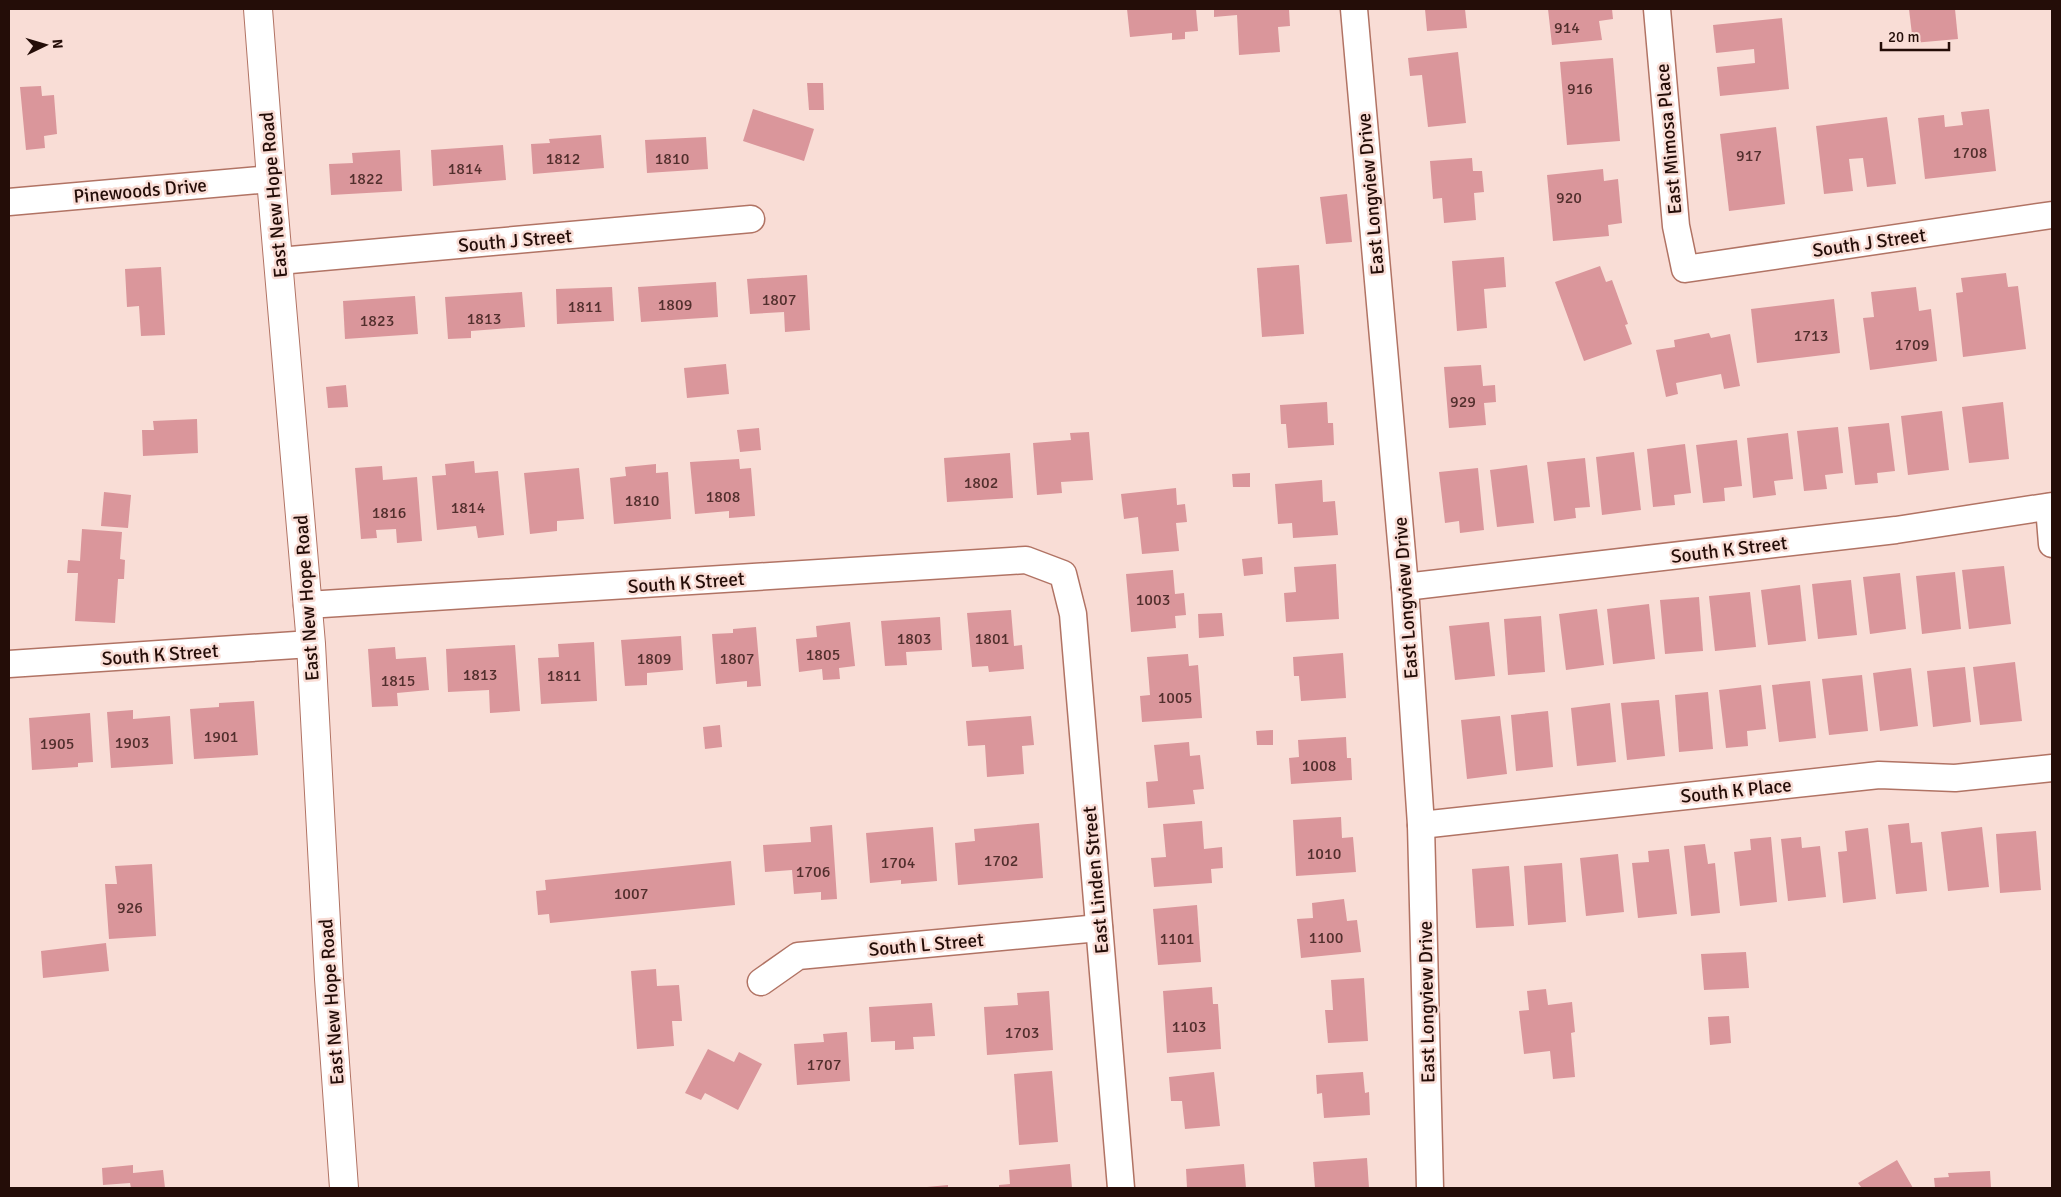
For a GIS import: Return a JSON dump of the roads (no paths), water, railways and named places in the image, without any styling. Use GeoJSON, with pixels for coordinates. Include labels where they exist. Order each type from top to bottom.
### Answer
{"type":"FeatureCollection","features":[{"type":"Feature","properties":{"kind":"street","name":"East New Hope Road"},"geometry":{"type":"LineString","coordinates":[[258,9],[311,644],[329,979],[344,1188]]}},
{"type":"Feature","properties":{"kind":"street","name":"East Longview Drive"},"geometry":{"type":"LineString","coordinates":[[1354,9],[1405,587],[1421,825],[1430,1188]]}},
{"type":"Feature","properties":{"kind":"street","name":"East Mimosa Place"},"geometry":{"type":"LineString","coordinates":[[1657,9],[1676,226],[1685,269]]}},
{"type":"Feature","properties":{"kind":"street","name":"Pinewoods Drive"},"geometry":{"type":"LineString","coordinates":[[9,202],[271,179]]}},
{"type":"Feature","properties":{"kind":"street","name":"South J Street"},"geometry":{"type":"LineString","coordinates":[[1685,269],[2052,215]]}},
{"type":"Feature","properties":{"kind":"street","name":"South J Street"},"geometry":{"type":"LineString","coordinates":[[279,261],[751,218]]}},
{"type":"Feature","properties":{"kind":"street","name":"South K Street"},"geometry":{"type":"LineString","coordinates":[[1405,587],[1896,530],[2051,506]]}},
{"type":"Feature","properties":{"kind":"street"},"geometry":{"type":"LineString","coordinates":[[2051,506],[2052,544]]}},
{"type":"Feature","properties":{"kind":"street","name":"South K Street"},"geometry":{"type":"LineString","coordinates":[[307,606],[1026,560],[1063,574]]}},
{"type":"Feature","properties":{"kind":"street","name":"East Linden Street"},"geometry":{"type":"LineString","coordinates":[[1063,574],[1073,614],[1121,1188]]}},
{"type":"Feature","properties":{"kind":"street","name":"South K Street"},"geometry":{"type":"LineString","coordinates":[[9,664],[311,644]]}},
{"type":"Feature","properties":{"kind":"street","name":"South K Place"},"geometry":{"type":"LineString","coordinates":[[1421,825],[1879,775],[1955,778],[2052,768]]}},
{"type":"Feature","properties":{"kind":"street","name":"South L Street"},"geometry":{"type":"LineString","coordinates":[[761,982],[798,956],[1099,928]]}}]}
